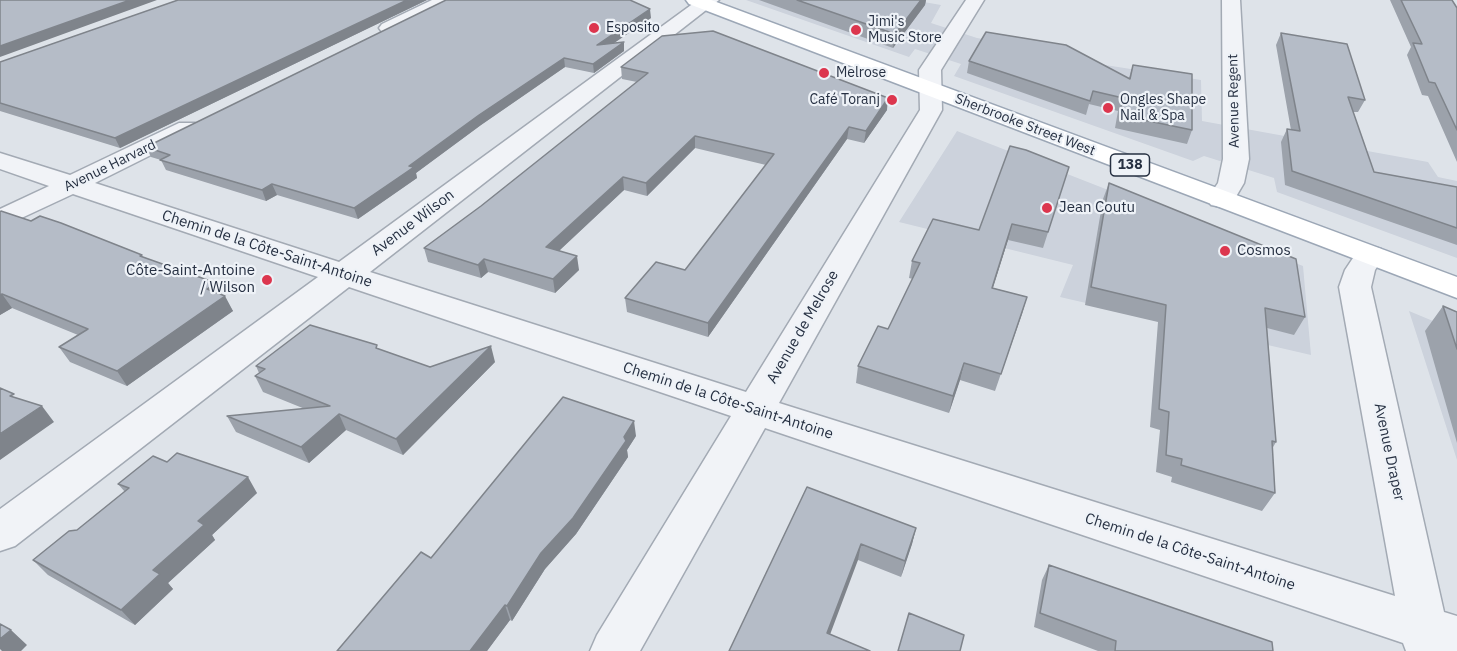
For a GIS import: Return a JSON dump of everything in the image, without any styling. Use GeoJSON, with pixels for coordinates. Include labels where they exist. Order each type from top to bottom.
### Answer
{"type":"FeatureCollection","features":[{"type":"Feature","properties":{"kind":"main road","name":"Sherbrooke Street West"},"geometry":{"type":"LineString","coordinates":[[703,1],[1457,288]]}},
{"type":"Feature","properties":{"kind":"street"},"geometry":{"type":"LineString","coordinates":[[366,40],[446,0]]}},
{"type":"Feature","properties":{"kind":"street","name":"Avenue de Melrose"},"geometry":{"type":"LineString","coordinates":[[614,651],[931,111],[930,70],[975,0]]}},
{"type":"Feature","properties":{"kind":"street","name":"Avenue Regent"},"geometry":{"type":"LineString","coordinates":[[1221,199],[1231,183],[1236,159],[1232,0]]}},
{"type":"Feature","properties":{"kind":"street","name":"Avenue Wilson"},"geometry":{"type":"LineString","coordinates":[[0,533],[703,1]]}},
{"type":"Feature","properties":{"kind":"street","name":"Avenue Harvard"},"geometry":{"type":"LineString","coordinates":[[0,220],[208,117]]}},
{"type":"Feature","properties":{"kind":"street","name":"Chemin de la Côte-Saint-Antoine"},"geometry":{"type":"LineString","coordinates":[[0,160],[755,409],[1437,639]]}},
{"type":"Feature","properties":{"kind":"street","name":"Avenue Draper"},"geometry":{"type":"LineString","coordinates":[[1370,255],[1360,270],[1355,287],[1437,639]]}},
{"type":"Feature","properties":{"kind":"shaded area"},"geometry":{"type":"Polygon","coordinates":[[[746,0],[912,0],[941,5],[931,23],[977,38],[1084,56],[1086,62],[1201,80],[1202,121],[1428,162],[1438,177],[1457,181],[1457,258],[1277,192],[1274,178],[1204,156],[1193,161],[954,76],[961,64],[915,49],[909,57],[746,0]]]}},
{"type":"Feature","properties":{"kind":"shaded area"},"geometry":{"type":"Polygon","coordinates":[[[957,131],[1303,266],[1311,355],[1060,297],[1073,265],[899,222],[957,131]]]}},
{"type":"Feature","properties":{"kind":"shaded area"},"geometry":{"type":"Polygon","coordinates":[[[1409,311],[1457,331],[1457,460],[1409,311]]]}},
{"type":"Feature","properties":{"kind":"building"},"geometry":{"type":"Polygon","coordinates":[[[0,0],[130,0],[0,46],[0,0]]]}},
{"type":"Feature","properties":{"kind":"building"},"geometry":{"type":"Polygon","coordinates":[[[178,0],[407,0],[115,138],[0,103],[0,62],[178,0]]]}},
{"type":"Feature","properties":{"kind":"building"},"geometry":{"type":"Polygon","coordinates":[[[446,0],[630,0],[650,9],[597,45],[624,42],[593,64],[564,58],[479,115],[409,166],[414,167],[354,208],[272,184],[262,190],[160,160],[170,155],[146,147],[446,0]]]}},
{"type":"Feature","properties":{"kind":"building"},"geometry":{"type":"Polygon","coordinates":[[[797,0],[921,0],[895,34],[797,0]]]}},
{"type":"Feature","properties":{"kind":"building"},"geometry":{"type":"Polygon","coordinates":[[[1401,0],[1452,0],[1457,8],[1457,130],[1435,83],[1429,82],[1413,43],[1422,44],[1401,0]]]}},
{"type":"Feature","properties":{"kind":"building"},"geometry":{"type":"Polygon","coordinates":[[[713,31],[888,98],[866,131],[849,127],[708,323],[625,298],[656,262],[685,270],[774,154],[695,136],[646,183],[623,177],[546,247],[577,256],[553,279],[484,259],[478,265],[424,248],[481,206],[648,73],[621,67],[662,36],[713,31]]]}},
{"type":"Feature","properties":{"kind":"building"},"geometry":{"type":"Polygon","coordinates":[[[986,32],[1066,45],[1130,79],[1133,65],[1192,74],[1192,130],[1120,115],[1123,98],[1093,91],[1090,101],[969,61],[986,32]]]}},
{"type":"Feature","properties":{"kind":"building"},"geometry":{"type":"Polygon","coordinates":[[[1281,33],[1347,44],[1365,100],[1348,97],[1374,172],[1457,187],[1457,228],[1292,171],[1287,129],[1300,131],[1281,33]]]}},
{"type":"Feature","properties":{"kind":"building"},"geometry":{"type":"Polygon","coordinates":[[[1010,146],[1069,167],[1048,232],[1012,224],[992,288],[1027,297],[1001,374],[964,363],[953,396],[858,366],[878,326],[888,329],[920,263],[912,261],[933,219],[979,230],[1010,146]]]}},
{"type":"Feature","properties":{"kind":"building"},"geometry":{"type":"Polygon","coordinates":[[[1109,183],[1296,259],[1305,317],[1265,308],[1276,442],[1272,441],[1275,493],[1181,465],[1182,459],[1166,455],[1169,412],[1159,409],[1166,305],[1091,287],[1109,183]]]}},
{"type":"Feature","properties":{"kind":"building"},"geometry":{"type":"Polygon","coordinates":[[[1,211],[31,221],[40,216],[61,223],[142,255],[140,256],[216,283],[207,289],[225,296],[117,371],[59,347],[88,329],[0,295],[1,211]]]}},
{"type":"Feature","properties":{"kind":"building"},"geometry":{"type":"Polygon","coordinates":[[[1443,306],[1457,312],[1457,349],[1443,306]]]}},
{"type":"Feature","properties":{"kind":"building"},"geometry":{"type":"Polygon","coordinates":[[[310,325],[377,345],[376,348],[430,367],[491,346],[396,439],[339,414],[301,447],[227,416],[330,406],[255,376],[265,369],[256,366],[310,325]]]}},
{"type":"Feature","properties":{"kind":"building"},"geometry":{"type":"Polygon","coordinates":[[[0,388],[14,394],[10,396],[42,406],[0,434],[0,388]]]}},
{"type":"Feature","properties":{"kind":"building"},"geometry":{"type":"Polygon","coordinates":[[[563,397],[634,421],[624,437],[626,441],[573,518],[541,553],[507,606],[505,605],[470,651],[337,651],[421,552],[431,558],[563,397]]]}},
{"type":"Feature","properties":{"kind":"building"},"geometry":{"type":"Polygon","coordinates":[[[177,453],[248,477],[198,521],[204,525],[153,570],[160,574],[121,610],[33,560],[69,531],[77,530],[129,488],[118,484],[153,456],[167,462],[177,453]]]}},
{"type":"Feature","properties":{"kind":"building"},"geometry":{"type":"Polygon","coordinates":[[[807,487],[916,528],[905,561],[861,544],[827,633],[870,651],[729,651],[807,487]]]}},
{"type":"Feature","properties":{"kind":"building"},"geometry":{"type":"Polygon","coordinates":[[[1049,565],[1272,642],[1273,651],[1115,651],[1116,641],[1040,613],[1049,565]]]}},
{"type":"Feature","properties":{"kind":"building"},"geometry":{"type":"Polygon","coordinates":[[[909,613],[964,635],[960,651],[898,651],[909,613]]]}},
{"type":"Feature","properties":{"kind":"building"},"geometry":{"type":"Polygon","coordinates":[[[0,624],[11,630],[0,639],[0,624]]]}},
{"type":"Feature","properties":{"kind":"place","name":"Esposito"},"geometry":{"type":"Point","coordinates":[594,28]}},
{"type":"Feature","properties":{"kind":"place","name":"Jimi's Music Store"},"geometry":{"type":"Point","coordinates":[856,30]}},
{"type":"Feature","properties":{"kind":"place","name":"Melrose"},"geometry":{"type":"Point","coordinates":[824,73]}},
{"type":"Feature","properties":{"kind":"place","name":"Café Toranj"},"geometry":{"type":"Point","coordinates":[892,100]}},
{"type":"Feature","properties":{"kind":"place","name":"Ongles Shape Nail & Spa"},"geometry":{"type":"Point","coordinates":[1108,108]}},
{"type":"Feature","properties":{"kind":"place","name":"Jean Coutu"},"geometry":{"type":"Point","coordinates":[1047,208]}},
{"type":"Feature","properties":{"kind":"place","name":"Cosmos"},"geometry":{"type":"Point","coordinates":[1225,251]}},
{"type":"Feature","properties":{"kind":"place","name":"Côte-Saint-Antoine / Wilson"},"geometry":{"type":"Point","coordinates":[267,280]}}]}
